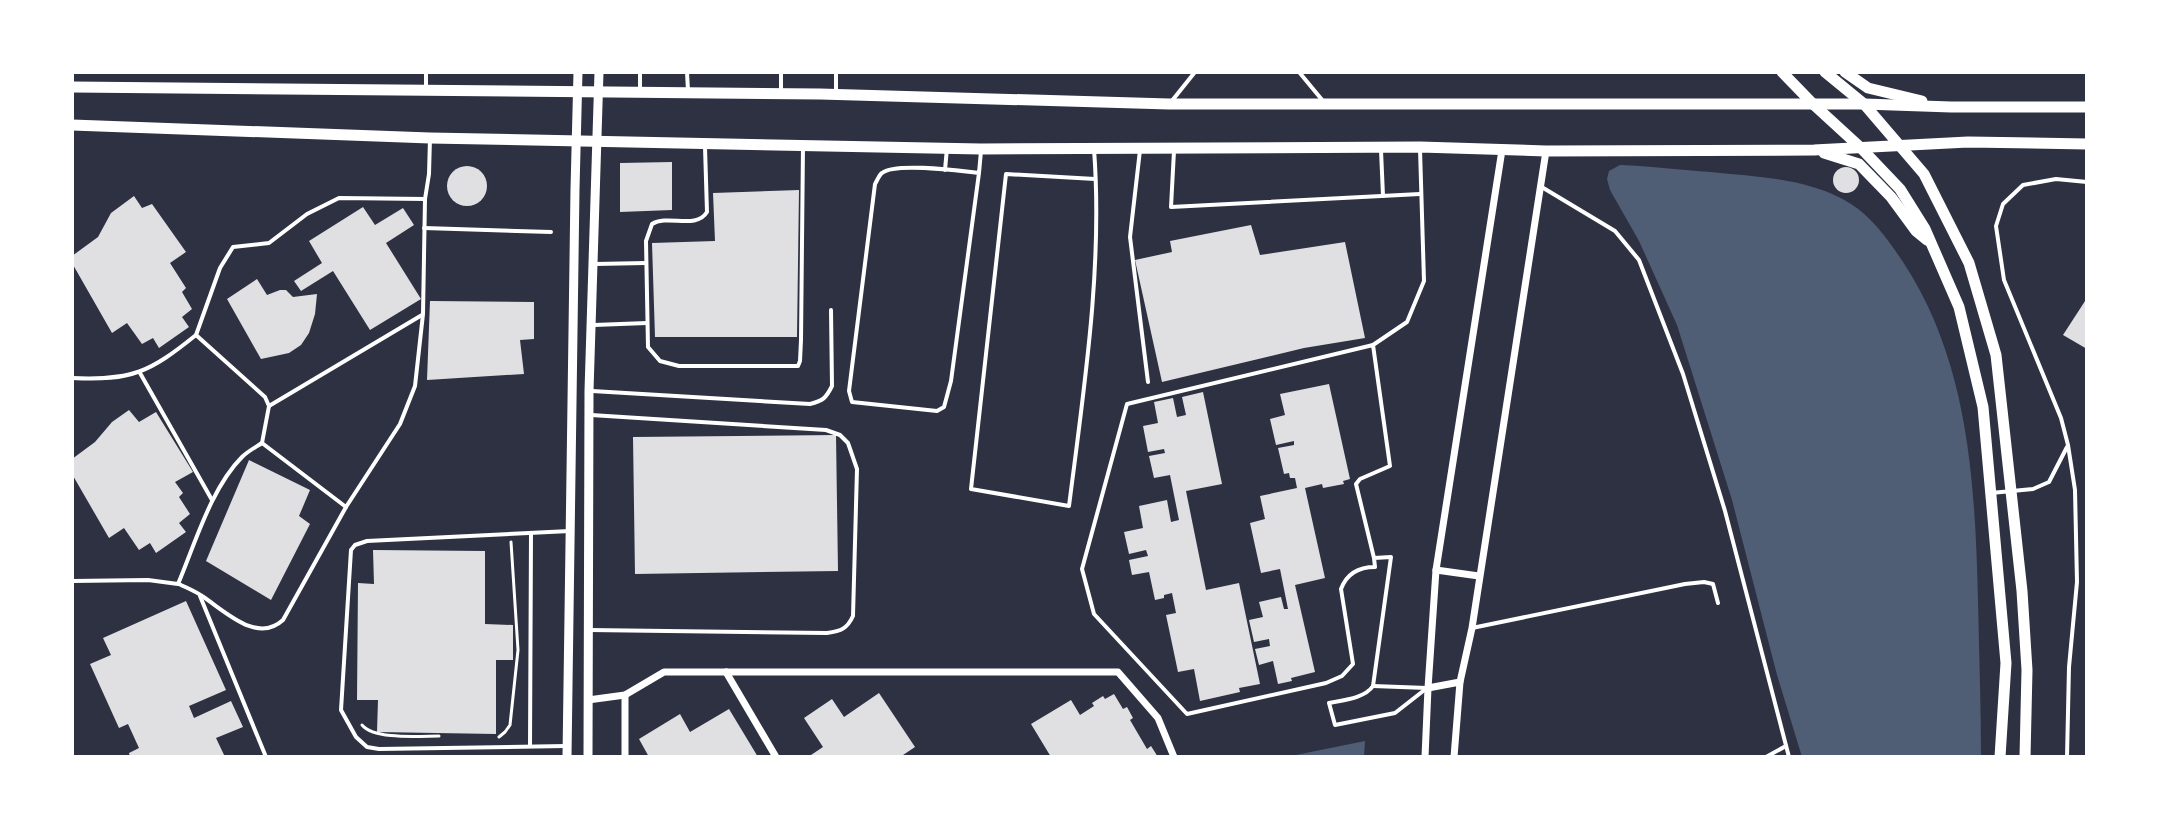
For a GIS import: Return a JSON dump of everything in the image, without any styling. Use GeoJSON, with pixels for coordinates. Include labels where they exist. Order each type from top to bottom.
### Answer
{"type":"FeatureCollection","features":[{"type":"Feature","properties":{"kind":"main road"},"geometry":{"type":"LineString","coordinates":[[1782,72],[1900,189],[1925,229],[1959,307],[1983,407],[1991,493],[2006,663],[2000,757]]}},
{"type":"Feature","properties":{"kind":"main road"},"geometry":{"type":"LineString","coordinates":[[1825,72],[1864,104],[1927,180],[1969,263],[1996,355],[2022,591],[2027,670],[2025,757]]}},
{"type":"Feature","properties":{"kind":"main road"},"geometry":{"type":"LineString","coordinates":[[1845,72],[1868,88],[1951,107]]}},
{"type":"Feature","properties":{"kind":"main road"},"geometry":{"type":"LineString","coordinates":[[72,87],[781,94],[1169,104],[2087,107]]}},
{"type":"Feature","properties":{"kind":"main road"},"geometry":{"type":"LineString","coordinates":[[72,125],[430,138],[981,149],[1420,147],[1546,151],[1814,150],[1968,142],[2087,144]]}},
{"type":"Feature","properties":{"kind":"main road"},"geometry":{"type":"LineString","coordinates":[[1814,150],[1859,164],[1891,197],[1916,231],[1931,243]]}},
{"type":"Feature","properties":{"kind":"street"},"geometry":{"type":"LineString","coordinates":[[567,752],[578,72]]}},
{"type":"Feature","properties":{"kind":"street"},"geometry":{"type":"LineString","coordinates":[[588,757],[589,391],[599,72]]}},
{"type":"Feature","properties":{"kind":"street"},"geometry":{"type":"LineString","coordinates":[[1425,757],[1436,570],[1502,150]]}},
{"type":"Feature","properties":{"kind":"street"},"geometry":{"type":"LineString","coordinates":[[1454,757],[1460,682],[1472,628],[1546,151]]}},
{"type":"Feature","properties":{"kind":"street"},"geometry":{"type":"LineString","coordinates":[[1436,570],[1479,576]]}},
{"type":"Feature","properties":{"kind":"street"},"geometry":{"type":"LineString","coordinates":[[588,700],[625,695],[664,672],[1118,672],[1158,718],[1174,757]]}},
{"type":"Feature","properties":{"kind":"street"},"geometry":{"type":"LineString","coordinates":[[726,672],[776,757]]}},
{"type":"Feature","properties":{"kind":"street"},"geometry":{"type":"LineString","coordinates":[[1428,688],[1460,682]]}},
{"type":"Feature","properties":{"kind":"street"},"geometry":{"type":"LineString","coordinates":[[625,695],[625,757]]}},
{"type":"Feature","properties":{"kind":"lane"},"geometry":{"type":"LineString","coordinates":[[426,72],[426,90]]}},
{"type":"Feature","properties":{"kind":"lane"},"geometry":{"type":"LineString","coordinates":[[640,72],[640,93]]}},
{"type":"Feature","properties":{"kind":"lane"},"geometry":{"type":"LineString","coordinates":[[687,72],[688,93]]}},
{"type":"Feature","properties":{"kind":"lane"},"geometry":{"type":"LineString","coordinates":[[781,72],[781,94]]}},
{"type":"Feature","properties":{"kind":"lane"},"geometry":{"type":"LineString","coordinates":[[836,72],[836,96]]}},
{"type":"Feature","properties":{"kind":"lane"},"geometry":{"type":"LineString","coordinates":[[1169,104],[1195,72]]}},
{"type":"Feature","properties":{"kind":"lane"},"geometry":{"type":"LineString","coordinates":[[1299,72],[1325,103]]}},
{"type":"Feature","properties":{"kind":"lane"},"geometry":{"type":"LineString","coordinates":[[72,581],[148,580],[178,584],[247,626],[267,630],[283,620],[346,507],[400,424],[415,386],[423,314],[425,199],[430,138]]}},
{"type":"Feature","properties":{"kind":"lane"},"geometry":{"type":"LineString","coordinates":[[704,142],[707,212],[704,218],[697,221],[660,220],[652,224],[646,241],[648,347],[654,356],[679,366],[798,366],[803,144]]}},
{"type":"Feature","properties":{"kind":"lane"},"geometry":{"type":"LineString","coordinates":[[1093,147],[1095,179],[1094,255],[1089,331],[1069,506],[971,489],[1006,174],[1095,179]]}},
{"type":"Feature","properties":{"kind":"lane"},"geometry":{"type":"LineString","coordinates":[[1141,147],[1130,237],[1148,382]]}},
{"type":"Feature","properties":{"kind":"lane"},"geometry":{"type":"LineString","coordinates":[[1373,345],[1390,466],[1360,479],[1356,484],[1375,567],[1355,571],[1345,579],[1341,589],[1353,664],[1342,676],[1326,683],[1187,714],[1094,614],[1082,569],[1127,404],[1373,345],[1407,322],[1424,281],[1420,147]]}},
{"type":"Feature","properties":{"kind":"lane"},"geometry":{"type":"LineString","coordinates":[[945,170],[947,148]]}},
{"type":"Feature","properties":{"kind":"lane"},"geometry":{"type":"LineString","coordinates":[[1174,148],[1171,207],[1420,194]]}},
{"type":"Feature","properties":{"kind":"lane"},"geometry":{"type":"LineString","coordinates":[[1380,148],[1383,196]]}},
{"type":"Feature","properties":{"kind":"lane"},"geometry":{"type":"LineString","coordinates":[[979,173],[891,169],[882,173],[875,184],[849,391],[852,402],[937,411],[944,407],[951,381],[979,173],[981,149]]}},
{"type":"Feature","properties":{"kind":"lane"},"geometry":{"type":"LineString","coordinates":[[2067,757],[2069,667],[2077,582],[2075,490],[2061,418],[2004,280],[1996,226],[2003,204],[2023,185],[2056,179],[2087,182]]}},
{"type":"Feature","properties":{"kind":"lane"},"geometry":{"type":"LineString","coordinates":[[1540,186],[1615,231],[1639,260],[1683,374],[1725,511],[1789,757]]}},
{"type":"Feature","properties":{"kind":"lane"},"geometry":{"type":"LineString","coordinates":[[72,378],[102,380],[140,373],[170,357],[196,335],[220,268],[233,247],[269,243],[307,214],[339,198],[425,199]]}},
{"type":"Feature","properties":{"kind":"lane"},"geometry":{"type":"LineString","coordinates":[[424,228],[551,232]]}},
{"type":"Feature","properties":{"kind":"lane"},"geometry":{"type":"LineString","coordinates":[[593,264],[646,263]]}},
{"type":"Feature","properties":{"kind":"lane"},"geometry":{"type":"LineString","coordinates":[[589,391],[810,404],[820,402],[827,397],[832,386],[831,310]]}},
{"type":"Feature","properties":{"kind":"lane"},"geometry":{"type":"LineString","coordinates":[[269,406],[423,314]]}},
{"type":"Feature","properties":{"kind":"lane"},"geometry":{"type":"LineString","coordinates":[[591,325],[647,323]]}},
{"type":"Feature","properties":{"kind":"lane"},"geometry":{"type":"LineString","coordinates":[[178,584],[213,501],[232,468],[245,454],[262,443],[269,406],[265,397],[196,335]]}},
{"type":"Feature","properties":{"kind":"lane"},"geometry":{"type":"LineString","coordinates":[[140,373],[213,501]]}},
{"type":"Feature","properties":{"kind":"lane"},"geometry":{"type":"LineString","coordinates":[[589,630],[839,632],[848,626],[853,616],[857,469],[848,443],[840,435],[826,430],[591,415]]}},
{"type":"Feature","properties":{"kind":"lane"},"geometry":{"type":"LineString","coordinates":[[262,443],[346,507]]}},
{"type":"Feature","properties":{"kind":"lane"},"geometry":{"type":"LineString","coordinates":[[1991,493],[2033,489],[2049,482],[2068,445]]}},
{"type":"Feature","properties":{"kind":"lane"},"geometry":{"type":"LineString","coordinates":[[567,752],[530,746],[367,747],[356,737],[341,710],[351,550],[355,545],[367,541],[570,531]]}},
{"type":"Feature","properties":{"kind":"lane"},"geometry":{"type":"LineString","coordinates":[[530,746],[531,532]]}},
{"type":"Feature","properties":{"kind":"lane"},"geometry":{"type":"LineString","coordinates":[[1374,558],[1391,557],[1373,686],[1360,696],[1329,703],[1335,725],[1395,713],[1428,688]]}},
{"type":"Feature","properties":{"kind":"lane"},"geometry":{"type":"LineString","coordinates":[[1472,628],[1704,582],[1713,584],[1718,603]]}},
{"type":"Feature","properties":{"kind":"lane"},"geometry":{"type":"LineString","coordinates":[[199,594],[266,757]]}},
{"type":"Feature","properties":{"kind":"lane"},"geometry":{"type":"LineString","coordinates":[[1373,686],[1428,688]]}},
{"type":"Feature","properties":{"kind":"lane"},"geometry":{"type":"LineString","coordinates":[[1766,757],[1786,746]]}},
{"type":"Feature","properties":{"kind":"path"},"geometry":{"type":"LineString","coordinates":[[490,738],[500,737],[510,725],[518,650],[511,542],[531,542]]}},
{"type":"Feature","properties":{"kind":"path"},"geometry":{"type":"LineString","coordinates":[[356,718],[367,732],[442,737]]}},
{"type":"Feature","properties":{"kind":"water"},"geometry":{"type":"Polygon","coordinates":[[[1620,165],[1765,177],[1818,189],[1851,204],[1866,216],[1903,262],[1925,300],[1942,341],[1964,425],[1977,556],[1981,757],[1802,757],[1777,675],[1732,500],[1677,325],[1639,241],[1610,190],[1607,179],[1609,171],[1620,165]]]}},
{"type":"Feature","properties":{"kind":"water"},"geometry":{"type":"Polygon","coordinates":[[[1365,741],[1364,757],[1286,757],[1365,741]]]}},
{"type":"Feature","properties":{"kind":"building"},"geometry":{"type":"Polygon","coordinates":[[[672,162],[672,210],[620,212],[620,163],[672,162]]]}},
{"type":"Feature","properties":{"kind":"building"},"geometry":{"type":"Polygon","coordinates":[[[467,166],[481,172],[487,186],[481,200],[467,206],[453,200],[447,186],[453,172],[467,166]]]}},
{"type":"Feature","properties":{"kind":"building"},"geometry":{"type":"Polygon","coordinates":[[[1846,167],[1855,171],[1859,180],[1855,189],[1846,193],[1837,189],[1833,180],[1837,171],[1846,167]]]}},
{"type":"Feature","properties":{"kind":"building"},"geometry":{"type":"Polygon","coordinates":[[[799,190],[797,337],[655,337],[652,243],[715,241],[713,193],[799,190]]]}},
{"type":"Feature","properties":{"kind":"building"},"geometry":{"type":"Polygon","coordinates":[[[134,196],[142,208],[152,204],[186,252],[170,263],[186,288],[182,292],[192,309],[182,317],[189,327],[159,348],[153,338],[142,344],[127,323],[112,333],[72,263],[72,256],[98,237],[111,213],[134,196]]]}},
{"type":"Feature","properties":{"kind":"building"},"geometry":{"type":"Polygon","coordinates":[[[363,207],[375,225],[403,208],[414,225],[386,243],[421,299],[370,330],[333,271],[301,291],[294,281],[322,263],[309,241],[363,207]]]}},
{"type":"Feature","properties":{"kind":"building"},"geometry":{"type":"Polygon","coordinates":[[[1251,225],[1260,255],[1345,242],[1365,338],[1304,348],[1162,382],[1135,260],[1172,252],[1170,241],[1251,225]]]}},
{"type":"Feature","properties":{"kind":"building"},"geometry":{"type":"Polygon","coordinates":[[[257,279],[267,295],[280,290],[286,290],[293,297],[317,294],[309,333],[301,345],[289,353],[261,359],[227,299],[257,279]]]}},
{"type":"Feature","properties":{"kind":"building"},"geometry":{"type":"Polygon","coordinates":[[[2087,298],[2087,349],[2063,335],[2087,298]]]}},
{"type":"Feature","properties":{"kind":"building"},"geometry":{"type":"Polygon","coordinates":[[[430,301],[534,302],[534,339],[520,340],[524,374],[427,380],[430,301]]]}},
{"type":"Feature","properties":{"kind":"building"},"geometry":{"type":"Polygon","coordinates":[[[1329,384],[1350,479],[1343,481],[1344,484],[1305,488],[1325,578],[1295,585],[1315,672],[1278,684],[1273,661],[1259,665],[1255,649],[1270,646],[1269,639],[1254,642],[1249,620],[1263,617],[1259,602],[1281,597],[1284,609],[1288,609],[1280,569],[1261,573],[1250,523],[1265,519],[1260,496],[1297,488],[1295,478],[1290,478],[1289,473],[1284,474],[1278,448],[1294,445],[1294,441],[1276,445],[1270,419],[1285,415],[1280,394],[1329,384]]]}},
{"type":"Feature","properties":{"kind":"building"},"geometry":{"type":"Polygon","coordinates":[[[1203,392],[1222,484],[1186,491],[1206,590],[1239,583],[1260,684],[1200,701],[1194,669],[1178,672],[1166,615],[1176,613],[1172,593],[1155,600],[1149,572],[1132,575],[1129,560],[1148,556],[1146,550],[1129,554],[1124,532],[1143,528],[1139,506],[1167,500],[1171,522],[1179,520],[1170,475],[1154,478],[1149,456],[1165,453],[1164,449],[1148,452],[1143,426],[1158,423],[1154,402],[1173,398],[1177,417],[1186,415],[1182,397],[1203,392]]]}},
{"type":"Feature","properties":{"kind":"building"},"geometry":{"type":"Polygon","coordinates":[[[129,410],[139,422],[156,412],[193,472],[175,482],[183,493],[179,497],[190,514],[179,523],[186,532],[156,553],[150,543],[139,550],[124,528],[109,538],[72,474],[72,459],[129,410]]]}},
{"type":"Feature","properties":{"kind":"building"},"geometry":{"type":"Polygon","coordinates":[[[836,435],[838,571],[635,574],[633,437],[836,435]]]}},
{"type":"Feature","properties":{"kind":"building"},"geometry":{"type":"Polygon","coordinates":[[[249,460],[310,490],[299,516],[310,524],[271,600],[206,561],[249,460]]]}},
{"type":"Feature","properties":{"kind":"building"},"geometry":{"type":"Polygon","coordinates":[[[373,550],[485,551],[485,624],[513,625],[513,660],[496,660],[496,734],[377,732],[378,700],[357,700],[358,583],[374,584],[373,550]]]}},
{"type":"Feature","properties":{"kind":"building"},"geometry":{"type":"Polygon","coordinates":[[[186,601],[226,690],[189,706],[194,718],[231,701],[243,727],[216,738],[225,757],[130,757],[129,753],[139,748],[128,724],[119,728],[90,664],[111,655],[103,638],[186,601]]]}},
{"type":"Feature","properties":{"kind":"building"},"geometry":{"type":"Polygon","coordinates":[[[879,693],[915,747],[900,757],[808,757],[823,747],[804,718],[832,699],[844,717],[879,693]]]}},
{"type":"Feature","properties":{"kind":"building"},"geometry":{"type":"Polygon","coordinates":[[[1114,694],[1123,709],[1127,707],[1133,718],[1130,720],[1147,749],[1151,746],[1158,757],[1051,757],[1031,724],[1071,700],[1080,715],[1103,696],[1105,699],[1114,694]]]}},
{"type":"Feature","properties":{"kind":"building"},"geometry":{"type":"Polygon","coordinates":[[[729,709],[758,757],[649,757],[639,739],[680,714],[690,732],[729,709]]]}}]}
